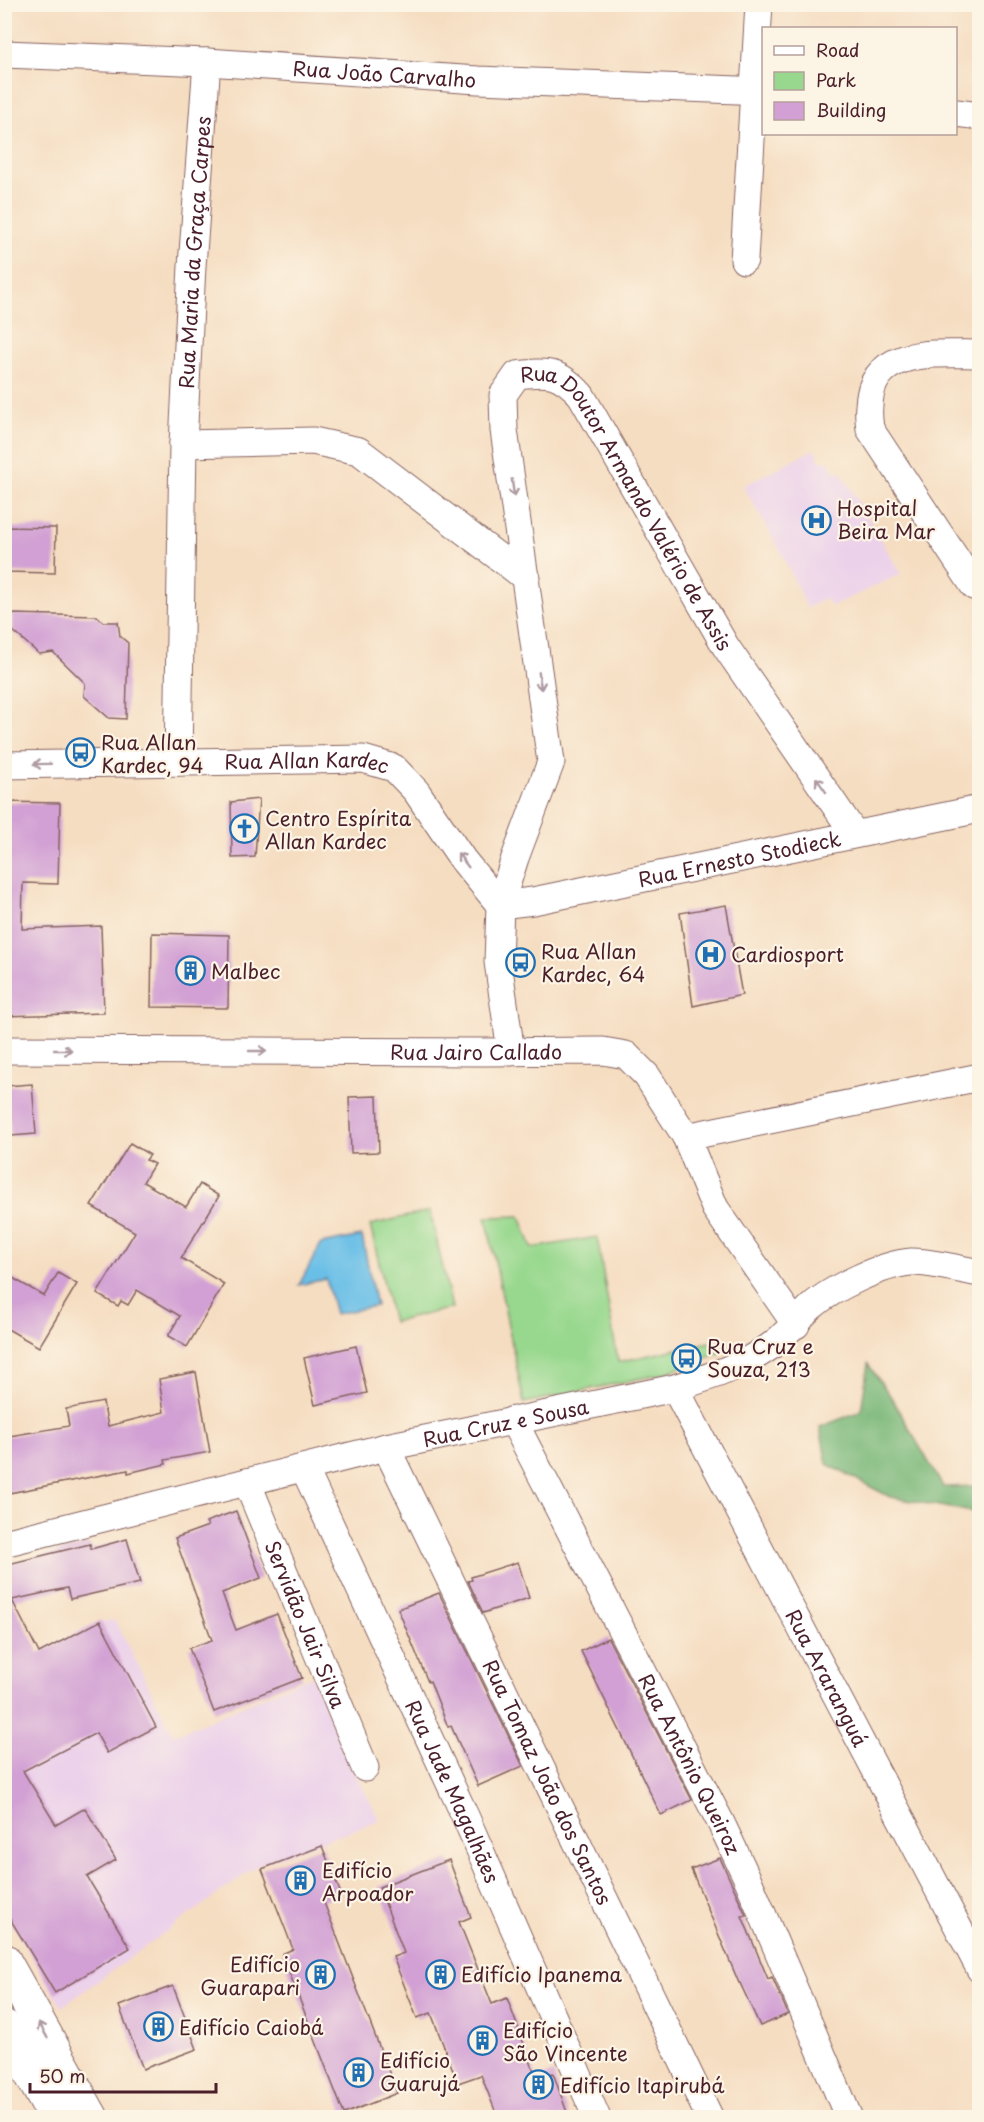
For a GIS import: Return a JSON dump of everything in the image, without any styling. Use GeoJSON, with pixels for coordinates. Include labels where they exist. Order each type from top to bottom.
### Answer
{"type":"FeatureCollection","features":[{"type":"Feature","properties":{"kind":"main road"},"geometry":{"type":"LineString","coordinates":[[4,1960],[92,2118]]}},
{"type":"Feature","properties":{"kind":"main road"},"geometry":{"type":"LineString","coordinates":[[4,2026],[55,2118]]}},
{"type":"Feature","properties":{"kind":"street"},"geometry":{"type":"LineString","coordinates":[[744,260],[759,91],[759,4]]}},
{"type":"Feature","properties":{"kind":"street","name":"Rua João Carvalho"},"geometry":{"type":"LineString","coordinates":[[4,54],[207,62],[477,80],[759,91]]}},
{"type":"Feature","properties":{"kind":"street","name":"Rua Maria da Graça Carpes"},"geometry":{"type":"LineString","coordinates":[[178,762],[183,444],[192,266],[207,62]]}},
{"type":"Feature","properties":{"kind":"street"},"geometry":{"type":"LineString","coordinates":[[957,113],[980,116]]}},
{"type":"Feature","properties":{"kind":"street"},"geometry":{"type":"LineString","coordinates":[[977,585],[870,429],[868,404],[873,384],[886,366],[922,354],[980,354]]}},
{"type":"Feature","properties":{"kind":"street","name":"Rua Doutor Armando Valério de Assis"},"geometry":{"type":"LineString","coordinates":[[500,905],[551,762],[504,430],[503,395],[517,375],[542,372],[567,379],[581,395],[726,647],[854,834]]}},
{"type":"Feature","properties":{"kind":"street"},"geometry":{"type":"LineString","coordinates":[[183,444],[313,441],[359,451],[526,578]]}},
{"type":"Feature","properties":{"kind":"street","name":"Rua Allan Kardec"},"geometry":{"type":"LineString","coordinates":[[4,765],[363,759],[394,768],[416,791],[463,860],[500,905]]}},
{"type":"Feature","properties":{"kind":"street","name":"Rua Ernesto Stodieck"},"geometry":{"type":"LineString","coordinates":[[500,905],[533,901],[980,809]]}},
{"type":"Feature","properties":{"kind":"street"},"geometry":{"type":"LineString","coordinates":[[500,905],[498,962],[511,1052]]}},
{"type":"Feature","properties":{"kind":"street","name":"Rua Jairo Callado"},"geometry":{"type":"LineString","coordinates":[[4,1050],[511,1052],[603,1050],[626,1055],[647,1076],[686,1137],[715,1208],[796,1324]]}},
{"type":"Feature","properties":{"kind":"street"},"geometry":{"type":"LineString","coordinates":[[686,1137],[980,1077]]}},
{"type":"Feature","properties":{"kind":"street","name":"Rua Cruz e Sousa"},"geometry":{"type":"LineString","coordinates":[[4,1543],[386,1448],[675,1388],[746,1362],[770,1347],[812,1306],[834,1291],[886,1268],[912,1262],[980,1273]]}},
{"type":"Feature","properties":{"kind":"street","name":"Rua Araranguá"},"geometry":{"type":"LineString","coordinates":[[675,1388],[980,1969]]}},
{"type":"Feature","properties":{"kind":"street","name":"Rua Antônio Queiroz"},"geometry":{"type":"LineString","coordinates":[[513,1420],[721,1823],[849,2118]]}},
{"type":"Feature","properties":{"kind":"street","name":"Rua Tomaz João dos Santos"},"geometry":{"type":"LineString","coordinates":[[386,1448],[710,2118]]}},
{"type":"Feature","properties":{"kind":"street","name":"Rua Jade Magalhães"},"geometry":{"type":"LineString","coordinates":[[304,1468],[461,1808],[597,2118]]}},
{"type":"Feature","properties":{"kind":"street","name":"Servidão Jair Silva"},"geometry":{"type":"LineString","coordinates":[[247,1482],[365,1768]]}},
{"type":"Feature","properties":{"kind":"shaded area","name":"Hospital Beira Mar"},"geometry":{"type":"Polygon","coordinates":[[[814,449],[820,460],[829,462],[833,471],[841,472],[901,574],[832,606],[825,598],[807,608],[782,554],[743,486],[814,449]]]}},
{"type":"Feature","properties":{"kind":"shaded area"},"geometry":{"type":"Polygon","coordinates":[[[99,1621],[115,1621],[174,1735],[312,1676],[346,1757],[380,1820],[258,1865],[62,2007],[5,1913],[5,1781],[84,1740],[40,1652],[99,1621]]]}},
{"type":"Feature","properties":{"kind":"green space"},"geometry":{"type":"Polygon","coordinates":[[[430,1211],[452,1308],[393,1322],[370,1225],[430,1211]]]}},
{"type":"Feature","properties":{"kind":"green space"},"geometry":{"type":"Polygon","coordinates":[[[520,1216],[532,1248],[597,1237],[618,1362],[709,1342],[722,1352],[662,1374],[524,1403],[486,1217],[520,1216]]]}},
{"type":"Feature","properties":{"kind":"green space"},"geometry":{"type":"Polygon","coordinates":[[[868,1364],[891,1397],[943,1487],[979,1486],[979,1513],[890,1497],[827,1464],[820,1427],[861,1411],[868,1364]]]}},
{"type":"Feature","properties":{"kind":"water"},"geometry":{"type":"Polygon","coordinates":[[[362,1236],[376,1306],[335,1314],[326,1279],[299,1285],[321,1244],[362,1236]]]}},
{"type":"Feature","properties":{"kind":"building"},"geometry":{"type":"Polygon","coordinates":[[[4,527],[56,528],[55,573],[4,572],[4,527]]]}},
{"type":"Feature","properties":{"kind":"building"},"geometry":{"type":"Polygon","coordinates":[[[12,614],[97,616],[103,622],[118,622],[120,636],[128,643],[126,719],[109,718],[84,696],[85,683],[53,652],[39,654],[12,630],[12,614]]]}},
{"type":"Feature","properties":{"kind":"building","name":"Centro Espírita Allan Kardec"},"geometry":{"type":"Polygon","coordinates":[[[259,799],[255,857],[232,858],[231,802],[259,799]]]}},
{"type":"Feature","properties":{"kind":"building"},"geometry":{"type":"Polygon","coordinates":[[[4,802],[60,803],[58,884],[23,883],[22,929],[101,926],[104,1013],[4,1016],[4,802]]]}},
{"type":"Feature","properties":{"kind":"building","name":"Cardiosport"},"geometry":{"type":"Polygon","coordinates":[[[726,905],[742,995],[693,1006],[680,913],[726,905]]]}},
{"type":"Feature","properties":{"kind":"building","name":"Malbec"},"geometry":{"type":"Polygon","coordinates":[[[152,933],[229,935],[228,1008],[151,1007],[152,933]]]}},
{"type":"Feature","properties":{"kind":"building"},"geometry":{"type":"Polygon","coordinates":[[[32,1084],[36,1134],[11,1136],[6,1086],[32,1084]]]}},
{"type":"Feature","properties":{"kind":"building"},"geometry":{"type":"Polygon","coordinates":[[[377,1096],[379,1152],[351,1153],[349,1097],[377,1096]]]}},
{"type":"Feature","properties":{"kind":"building"},"geometry":{"type":"Polygon","coordinates":[[[130,1143],[150,1155],[146,1160],[154,1164],[143,1182],[186,1207],[200,1184],[219,1196],[181,1258],[224,1284],[187,1347],[168,1336],[180,1316],[137,1290],[128,1305],[121,1301],[118,1306],[97,1294],[135,1232],[91,1206],[130,1143]]]}},
{"type":"Feature","properties":{"kind":"building"},"geometry":{"type":"Polygon","coordinates":[[[4,1273],[44,1296],[58,1273],[77,1284],[39,1347],[4,1327],[4,1273]]]}},
{"type":"Feature","properties":{"kind":"building"},"geometry":{"type":"Polygon","coordinates":[[[356,1346],[367,1393],[315,1405],[304,1358],[356,1346]]]}},
{"type":"Feature","properties":{"kind":"building"},"geometry":{"type":"Polygon","coordinates":[[[196,1372],[210,1452],[165,1460],[166,1464],[128,1473],[128,1470],[4,1494],[4,1437],[69,1426],[66,1409],[103,1402],[108,1426],[164,1412],[159,1379],[196,1372]]]}},
{"type":"Feature","properties":{"kind":"building"},"geometry":{"type":"Polygon","coordinates":[[[236,1511],[261,1578],[222,1593],[236,1630],[277,1614],[302,1678],[214,1712],[189,1648],[212,1640],[175,1538],[208,1526],[206,1522],[236,1511]]]}},
{"type":"Feature","properties":{"kind":"building"},"geometry":{"type":"Polygon","coordinates":[[[127,1539],[140,1583],[70,1599],[67,1588],[12,1600],[39,1653],[100,1621],[156,1727],[107,1753],[96,1733],[23,1771],[56,1825],[85,1808],[116,1860],[87,1877],[130,1948],[55,1993],[4,1909],[4,1565],[90,1544],[91,1549],[127,1539]]]}},
{"type":"Feature","properties":{"kind":"building"},"geometry":{"type":"Polygon","coordinates":[[[518,1562],[529,1598],[483,1613],[468,1581],[472,1580],[471,1577],[518,1562]]]}},
{"type":"Feature","properties":{"kind":"building"},"geometry":{"type":"Polygon","coordinates":[[[439,1593],[523,1766],[478,1786],[451,1726],[448,1727],[398,1609],[439,1593]]]}},
{"type":"Feature","properties":{"kind":"building"},"geometry":{"type":"Polygon","coordinates":[[[608,1638],[692,1800],[661,1815],[581,1651],[608,1638]]]}},
{"type":"Feature","properties":{"kind":"building"},"geometry":{"type":"Polygon","coordinates":[[[322,1846],[341,1894],[323,1900],[397,2093],[344,2114],[282,1954],[293,1949],[262,1869],[322,1846]]]}},
{"type":"Feature","properties":{"kind":"building"},"geometry":{"type":"Polygon","coordinates":[[[720,1858],[746,1915],[742,1916],[768,1979],[772,1977],[788,2014],[760,2026],[739,1983],[691,1869],[720,1858]]]}},
{"type":"Feature","properties":{"kind":"building"},"geometry":{"type":"Polygon","coordinates":[[[449,1860],[471,1917],[459,1922],[492,2004],[507,1998],[537,2079],[553,2073],[569,2118],[498,2118],[481,2075],[458,2083],[431,2013],[417,2018],[393,1957],[404,1953],[379,1887],[449,1860]]]}},
{"type":"Feature","properties":{"kind":"building","name":"Edifício Caiobá"},"geometry":{"type":"Polygon","coordinates":[[[173,1986],[197,2049],[143,2069],[119,2006],[173,1986]]]}},
{"type":"Feature","properties":{"kind":"place","name":"Hospital Beira Mar"},"geometry":{"type":"Point","coordinates":[816,520]}},
{"type":"Feature","properties":{"kind":"place","name":"Rua Allan Kardec, 94"},"geometry":{"type":"Point","coordinates":[80,753]}},
{"type":"Feature","properties":{"kind":"place","name":"Centro Espírita Allan Kardec"},"geometry":{"type":"Point","coordinates":[244,829]}},
{"type":"Feature","properties":{"kind":"place","name":"Cardiosport"},"geometry":{"type":"Point","coordinates":[710,954]}},
{"type":"Feature","properties":{"kind":"place","name":"Rua Allan Kardec, 64"},"geometry":{"type":"Point","coordinates":[520,962]}},
{"type":"Feature","properties":{"kind":"place","name":"Malbec"},"geometry":{"type":"Point","coordinates":[190,971]}},
{"type":"Feature","properties":{"kind":"place","name":"Rua Cruz e Souza, 213"},"geometry":{"type":"Point","coordinates":[686,1358]}},
{"type":"Feature","properties":{"kind":"place","name":"Edifício Arpoador"},"geometry":{"type":"Point","coordinates":[301,1881]}},
{"type":"Feature","properties":{"kind":"place","name":"Edifício Ipanema"},"geometry":{"type":"Point","coordinates":[440,1974]}},
{"type":"Feature","properties":{"kind":"place","name":"Edifício Guarapari"},"geometry":{"type":"Point","coordinates":[321,1975]}},
{"type":"Feature","properties":{"kind":"place","name":"Edifício Caiobá"},"geometry":{"type":"Point","coordinates":[158,2027]}},
{"type":"Feature","properties":{"kind":"place","name":"Edifício São Vincente"},"geometry":{"type":"Point","coordinates":[482,2041]}},
{"type":"Feature","properties":{"kind":"place","name":"Edifício Guarujá"},"geometry":{"type":"Point","coordinates":[359,2072]}},
{"type":"Feature","properties":{"kind":"place","name":"Edifício Itapirubá"},"geometry":{"type":"Point","coordinates":[539,2085]}}]}
